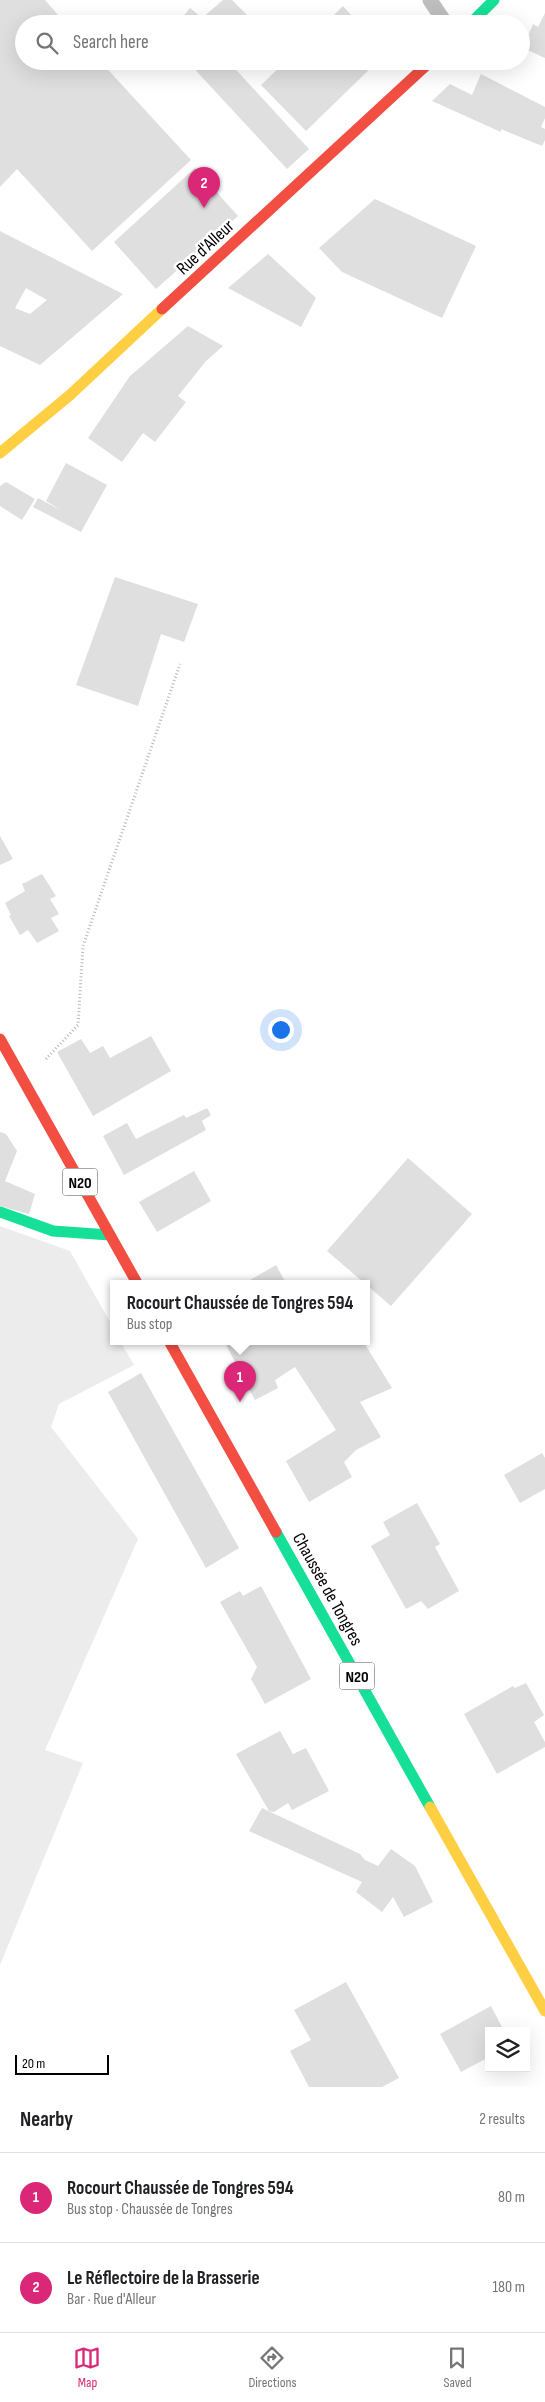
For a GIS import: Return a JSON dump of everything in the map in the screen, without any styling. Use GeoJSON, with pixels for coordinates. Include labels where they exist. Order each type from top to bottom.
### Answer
{"type":"FeatureCollection","features":[{"type":"Feature","properties":{"kind":"main road"},"geometry":{"type":"LineString","coordinates":[[479,15],[494,0]]}},
{"type":"Feature","properties":{"kind":"main road","name":"Rue d'Alleur"},"geometry":{"type":"LineString","coordinates":[[0,453],[70,395],[421,70]]}},
{"type":"Feature","properties":{"kind":"main road","name":"N20"},"geometry":{"type":"LineString","coordinates":[[0,1039],[135,1280]]}},
{"type":"Feature","properties":{"kind":"main road"},"geometry":{"type":"LineString","coordinates":[[0,1212],[53,1231],[110,1235]]}},
{"type":"Feature","properties":{"kind":"main road","name":"Chaussée de Tongres"},"geometry":{"type":"LineString","coordinates":[[171,1345],[545,2011]]}},
{"type":"Feature","properties":{"kind":"lane"},"geometry":{"type":"LineString","coordinates":[[430,0],[440,15]]}},
{"type":"Feature","properties":{"kind":"path"},"geometry":{"type":"LineString","coordinates":[[24,1082],[78,1025],[83,946],[180,664]]}},
{"type":"Feature","properties":{"kind":"shaded area"},"geometry":{"type":"Polygon","coordinates":[[[0,1226],[70,1251],[110,1322],[110,1345],[122,1345],[134,1365],[59,1404],[51,1427],[138,1539],[45,1750],[83,1763],[0,1965],[0,1226]]]}},
{"type":"Feature","properties":{"kind":"building"},"geometry":{"type":"Polygon","coordinates":[[[0,0],[45,0],[58,15],[15,15],[15,70],[108,70],[191,160],[92,251],[17,169],[0,187],[0,0]]]}},
{"type":"Feature","properties":{"kind":"building"},"geometry":{"type":"Polygon","coordinates":[[[223,0],[232,0],[247,15],[206,15],[223,0]]]}},
{"type":"Feature","properties":{"kind":"building"},"geometry":{"type":"Polygon","coordinates":[[[343,6],[351,15],[334,15],[343,6]]]}},
{"type":"Feature","properties":{"kind":"building"},"geometry":{"type":"Polygon","coordinates":[[[190,8],[198,15],[184,15],[190,8]]]}},
{"type":"Feature","properties":{"kind":"building"},"geometry":{"type":"Polygon","coordinates":[[[545,13],[545,58],[530,51],[530,31],[533,24],[538,27],[545,13]]]}},
{"type":"Feature","properties":{"kind":"building"},"geometry":{"type":"Polygon","coordinates":[[[195,70],[236,70],[309,149],[287,169],[195,70]]]}},
{"type":"Feature","properties":{"kind":"building"},"geometry":{"type":"Polygon","coordinates":[[[277,70],[369,70],[306,131],[261,85],[277,70]]]}},
{"type":"Feature","properties":{"kind":"building"},"geometry":{"type":"Polygon","coordinates":[[[481,74],[545,107],[545,118],[541,127],[545,129],[545,140],[542,146],[501,129],[501,132],[432,101],[450,84],[472,95],[481,74]]]}},
{"type":"Feature","properties":{"kind":"building"},"geometry":{"type":"Polygon","coordinates":[[[195,168],[238,216],[156,289],[114,242],[195,168]]]}},
{"type":"Feature","properties":{"kind":"building"},"geometry":{"type":"Polygon","coordinates":[[[375,199],[476,246],[442,318],[342,272],[319,248],[375,199]]]}},
{"type":"Feature","properties":{"kind":"building"},"geometry":{"type":"Polygon","coordinates":[[[0,231],[123,294],[40,365],[0,346],[0,231]],[[26,288],[15,308],[30,314],[47,300],[26,288]]]}},
{"type":"Feature","properties":{"kind":"building"},"geometry":{"type":"Polygon","coordinates":[[[268,254],[316,298],[301,327],[228,288],[268,254]]]}},
{"type":"Feature","properties":{"kind":"building"},"geometry":{"type":"Polygon","coordinates":[[[188,326],[223,346],[206,361],[178,396],[186,402],[155,442],[143,433],[122,462],[88,438],[130,376],[188,326]]]}},
{"type":"Feature","properties":{"kind":"building"},"geometry":{"type":"Polygon","coordinates":[[[66,463],[107,485],[81,532],[33,507],[38,498],[62,511],[46,501],[66,463]]]}},
{"type":"Feature","properties":{"kind":"building"},"geometry":{"type":"Polygon","coordinates":[[[6,482],[35,499],[22,520],[0,506],[0,486],[6,482]]]}},
{"type":"Feature","properties":{"kind":"building"},"geometry":{"type":"Polygon","coordinates":[[[115,577],[198,604],[184,642],[161,634],[138,706],[76,685],[115,577]]]}},
{"type":"Feature","properties":{"kind":"building"},"geometry":{"type":"Polygon","coordinates":[[[0,836],[13,859],[0,865],[0,836]]]}},
{"type":"Feature","properties":{"kind":"building"},"geometry":{"type":"Polygon","coordinates":[[[42,874],[56,896],[50,899],[59,914],[51,918],[59,931],[37,943],[28,930],[20,935],[9,916],[11,915],[5,903],[25,891],[22,884],[42,874]]]}},
{"type":"Feature","properties":{"kind":"building"},"geometry":{"type":"Polygon","coordinates":[[[151,1036],[171,1071],[93,1116],[57,1052],[81,1039],[90,1053],[103,1046],[110,1058],[151,1036]]]}},
{"type":"Feature","properties":{"kind":"building"},"geometry":{"type":"Polygon","coordinates":[[[207,1108],[211,1115],[202,1121],[206,1130],[124,1175],[103,1136],[127,1123],[136,1139],[184,1115],[186,1118],[207,1108]]]}},
{"type":"Feature","properties":{"kind":"building"},"geometry":{"type":"Polygon","coordinates":[[[0,1132],[6,1134],[17,1151],[5,1181],[35,1194],[29,1214],[0,1206],[0,1132]]]}},
{"type":"Feature","properties":{"kind":"building"},"geometry":{"type":"Polygon","coordinates":[[[408,1158],[472,1214],[391,1306],[370,1288],[370,1280],[361,1280],[327,1251],[408,1158]]]}},
{"type":"Feature","properties":{"kind":"building"},"geometry":{"type":"Polygon","coordinates":[[[194,1171],[211,1201],[157,1232],[139,1202],[194,1171]]]}},
{"type":"Feature","properties":{"kind":"building"},"geometry":{"type":"Polygon","coordinates":[[[276,1265],[284,1280],[250,1280],[276,1265]]]}},
{"type":"Feature","properties":{"kind":"building"},"geometry":{"type":"Polygon","coordinates":[[[226,1345],[365,1345],[392,1388],[360,1402],[381,1437],[356,1450],[344,1462],[352,1477],[309,1502],[286,1461],[336,1430],[295,1367],[275,1380],[278,1388],[255,1400],[226,1345]]]}},
{"type":"Feature","properties":{"kind":"building"},"geometry":{"type":"Polygon","coordinates":[[[141,1373],[239,1548],[206,1568],[108,1392],[141,1373]]]}},
{"type":"Feature","properties":{"kind":"building"},"geometry":{"type":"Polygon","coordinates":[[[542,1453],[545,1458],[545,1489],[520,1503],[504,1475],[542,1453]]]}},
{"type":"Feature","properties":{"kind":"building"},"geometry":{"type":"Polygon","coordinates":[[[417,1503],[440,1544],[435,1547],[459,1591],[428,1609],[421,1601],[406,1609],[371,1546],[390,1535],[383,1522],[417,1503]]]}},
{"type":"Feature","properties":{"kind":"building"},"geometry":{"type":"Polygon","coordinates":[[[261,1586],[311,1679],[265,1704],[251,1679],[257,1667],[220,1602],[240,1591],[243,1596],[261,1586]]]}},
{"type":"Feature","properties":{"kind":"building"},"geometry":{"type":"Polygon","coordinates":[[[526,1683],[544,1715],[534,1722],[545,1742],[545,1747],[497,1774],[464,1714],[513,1686],[515,1688],[526,1683]]]}},
{"type":"Feature","properties":{"kind":"building"},"geometry":{"type":"Polygon","coordinates":[[[280,1731],[293,1754],[306,1748],[329,1791],[292,1810],[288,1803],[274,1812],[269,1811],[236,1754],[280,1731]]]}},
{"type":"Feature","properties":{"kind":"building"},"geometry":{"type":"Polygon","coordinates":[[[262,1808],[360,1854],[365,1860],[378,1866],[391,1849],[415,1866],[433,1902],[404,1917],[393,1897],[382,1912],[356,1892],[362,1882],[249,1831],[262,1808]]]}},
{"type":"Feature","properties":{"kind":"building"},"geometry":{"type":"Polygon","coordinates":[[[346,1982],[399,2078],[382,2087],[309,2087],[290,2051],[311,2040],[294,2010],[346,1982]]]}},
{"type":"Feature","properties":{"kind":"building"},"geometry":{"type":"Polygon","coordinates":[[[491,2006],[502,2027],[485,2027],[485,2059],[461,2072],[440,2034],[491,2006]]]}},
{"type":"Feature","properties":{"kind":"traffic: fast"},"geometry":{"type":"LineString","coordinates":[[479,15],[494,0]]}},
{"type":"Feature","properties":{"kind":"traffic: fast"},"geometry":{"type":"LineString","coordinates":[[0,1212],[53,1231],[110,1235]]}},
{"type":"Feature","properties":{"kind":"traffic: fast"},"geometry":{"type":"LineString","coordinates":[[276,1532],[430,1807]]}},
{"type":"Feature","properties":{"kind":"traffic: slow"},"geometry":{"type":"LineString","coordinates":[[0,453],[70,395],[162,309]]}},
{"type":"Feature","properties":{"kind":"traffic: slow"},"geometry":{"type":"LineString","coordinates":[[430,1807],[545,2011]]}},
{"type":"Feature","properties":{"kind":"traffic: jam"},"geometry":{"type":"LineString","coordinates":[[162,309],[421,70]]}},
{"type":"Feature","properties":{"kind":"traffic: jam"},"geometry":{"type":"LineString","coordinates":[[0,1039],[135,1280]]}},
{"type":"Feature","properties":{"kind":"traffic: jam"},"geometry":{"type":"LineString","coordinates":[[171,1345],[276,1532]]}},
{"type":"Feature","properties":{"kind":"place","name":"Le Réflectoire de la Brasserie"},"geometry":{"type":"Point","coordinates":[204,208]}},
{"type":"Feature","properties":{"kind":"place","name":"Rocourt Chaussée de Tongres 594"},"geometry":{"type":"Point","coordinates":[240,1402]}}]}
